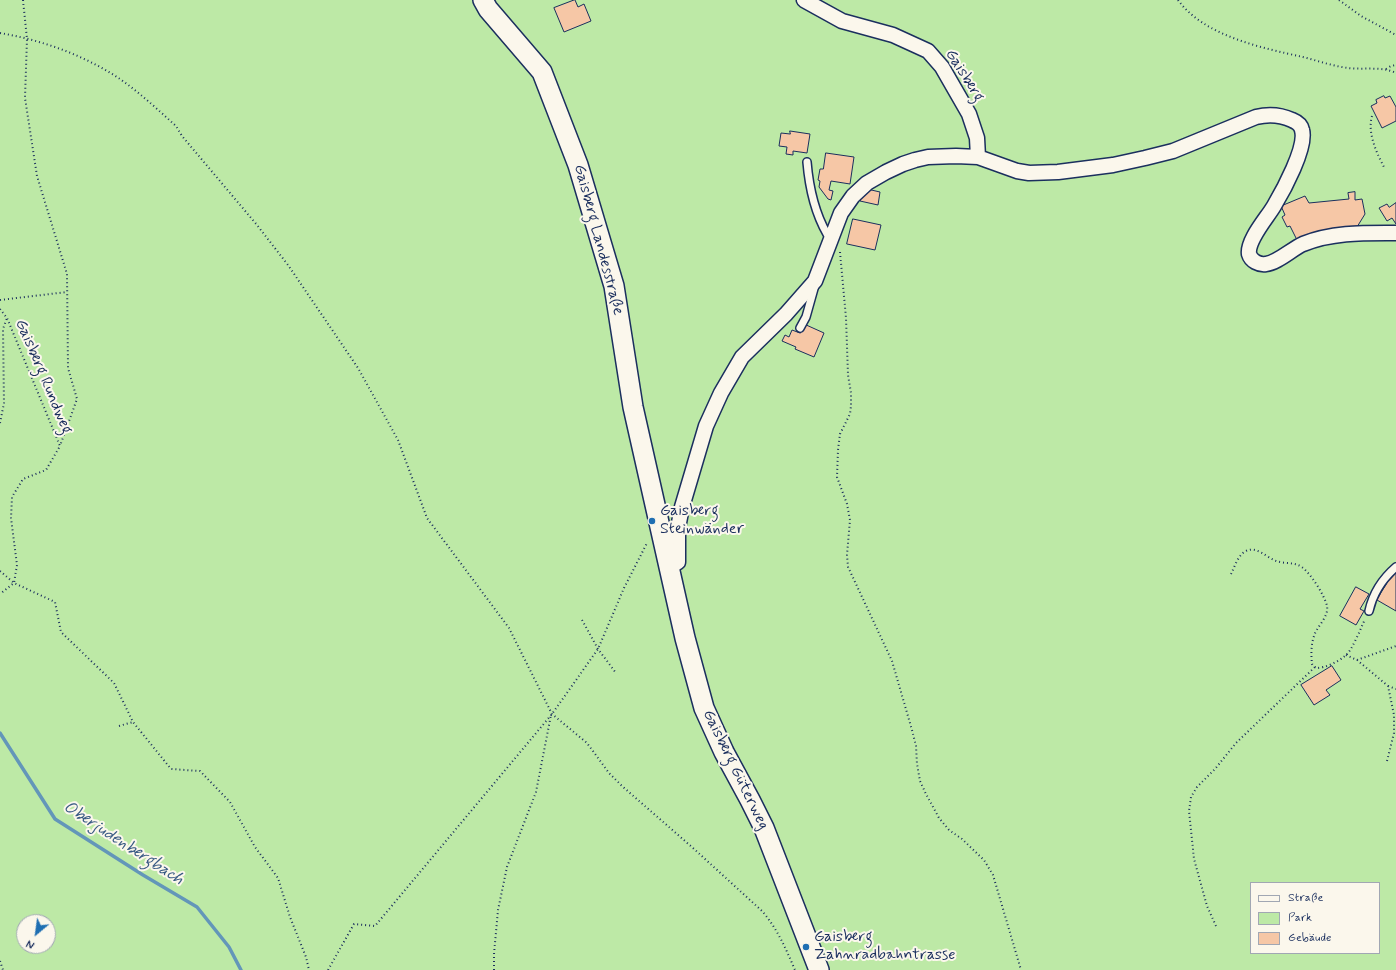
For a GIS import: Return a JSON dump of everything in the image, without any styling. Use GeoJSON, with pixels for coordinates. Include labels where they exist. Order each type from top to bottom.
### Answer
{"type":"FeatureCollection","features":[{"type":"Feature","properties":{"kind":"main road","name":"Gaisberg Landesstraße"},"geometry":{"type":"LineString","coordinates":[[483,0],[488,9],[542,72],[578,165],[614,286],[655,534]]}},
{"type":"Feature","properties":{"kind":"main road"},"geometry":{"type":"LineString","coordinates":[[655,534],[670,567]]}},
{"type":"Feature","properties":{"kind":"main road","name":"Gaisberg Güterweg"},"geometry":{"type":"LineString","coordinates":[[670,567],[685,638],[704,708],[724,752],[764,828],[812,955]]}},
{"type":"Feature","properties":{"kind":"street","name":"Gaisberg"},"geometry":{"type":"LineString","coordinates":[[804,0],[842,21],[893,35],[928,51],[942,67],[969,114],[977,138],[978,157]]}},
{"type":"Feature","properties":{"kind":"street"},"geometry":{"type":"LineString","coordinates":[[670,567],[678,562],[678,528],[682,507],[706,426],[721,394],[742,357],[786,314],[815,281],[841,213],[853,196],[867,183],[886,172],[915,160],[928,157],[956,156],[978,157],[1017,171],[1029,173],[1058,172],[1113,165],[1173,151],[1256,117],[1263,115],[1277,116],[1291,120],[1299,125],[1303,131],[1302,139],[1299,153],[1287,182],[1274,206],[1251,241],[1249,252],[1253,260],[1260,264],[1269,264],[1304,244],[1320,239],[1363,232],[1396,233]]}},
{"type":"Feature","properties":{"kind":"lane"},"geometry":{"type":"LineString","coordinates":[[807,162],[810,185],[819,215],[827,234],[833,232]]}},
{"type":"Feature","properties":{"kind":"lane"},"geometry":{"type":"LineString","coordinates":[[800,328],[806,317],[815,289],[815,281]]}},
{"type":"Feature","properties":{"kind":"lane"},"geometry":{"type":"LineString","coordinates":[[1369,611],[1377,588],[1385,577],[1396,567]]}},
{"type":"Feature","properties":{"kind":"path"},"geometry":{"type":"LineString","coordinates":[[23,0],[27,39],[26,98],[37,176],[67,274],[68,368],[77,399],[60,446]]}},
{"type":"Feature","properties":{"kind":"path"},"geometry":{"type":"LineString","coordinates":[[1178,0],[1189,13],[1199,21],[1233,38],[1254,46],[1346,68],[1386,70],[1396,73]]}},
{"type":"Feature","properties":{"kind":"path"},"geometry":{"type":"LineString","coordinates":[[1339,0],[1369,21],[1396,35]]}},
{"type":"Feature","properties":{"kind":"path"},"geometry":{"type":"LineString","coordinates":[[0,32],[75,54],[117,77],[176,126],[182,136],[257,224],[288,266],[358,368],[398,440],[427,518],[509,628],[552,714],[586,743],[605,768],[622,786],[762,911],[779,934],[795,970]]}},
{"type":"Feature","properties":{"kind":"path"},"geometry":{"type":"LineString","coordinates":[[1386,70],[1391,66],[1396,65]]}},
{"type":"Feature","properties":{"kind":"path"},"geometry":{"type":"LineString","coordinates":[[1372,116],[1370,121],[1374,143],[1384,169]]}},
{"type":"Feature","properties":{"kind":"path"},"geometry":{"type":"LineString","coordinates":[[833,232],[839,238],[846,318],[848,375],[851,393],[850,414],[840,434],[837,470],[837,477],[850,520],[847,555],[848,567],[892,661],[916,746],[920,781],[939,818],[949,830],[962,839],[984,860],[993,875],[1021,970]]}},
{"type":"Feature","properties":{"kind":"path"},"geometry":{"type":"LineString","coordinates":[[0,300],[67,292]]}},
{"type":"Feature","properties":{"kind":"path","name":"Gaisberg Rundweg"},"geometry":{"type":"LineString","coordinates":[[0,309],[7,318],[60,446],[46,470],[23,479],[12,497],[11,518],[17,565],[14,583]]}},
{"type":"Feature","properties":{"kind":"path"},"geometry":{"type":"LineString","coordinates":[[0,422],[4,403],[3,329],[7,318]]}},
{"type":"Feature","properties":{"kind":"path"},"geometry":{"type":"LineString","coordinates":[[328,970],[354,924],[375,926],[552,714],[598,649],[624,588],[655,534]]}},
{"type":"Feature","properties":{"kind":"path"},"geometry":{"type":"LineString","coordinates":[[1231,574],[1242,554],[1250,550],[1256,550],[1281,563],[1298,565],[1307,572],[1328,608],[1327,614],[1316,630],[1312,641],[1312,664],[1315,667],[1321,668],[1332,664],[1346,655],[1369,611]]}},
{"type":"Feature","properties":{"kind":"path"},"geometry":{"type":"LineString","coordinates":[[0,571],[14,583],[55,602],[61,632],[114,683],[133,722],[172,769],[200,771],[230,802],[255,847],[278,878],[290,917],[306,957],[309,970]]}},
{"type":"Feature","properties":{"kind":"path"},"geometry":{"type":"LineString","coordinates":[[0,594],[14,583]]}},
{"type":"Feature","properties":{"kind":"path"},"geometry":{"type":"LineString","coordinates":[[582,620],[598,649],[616,673]]}},
{"type":"Feature","properties":{"kind":"path"},"geometry":{"type":"LineString","coordinates":[[1357,660],[1396,646]]}},
{"type":"Feature","properties":{"kind":"path"},"geometry":{"type":"LineString","coordinates":[[1346,655],[1357,660],[1388,686],[1396,689]]}},
{"type":"Feature","properties":{"kind":"path"},"geometry":{"type":"LineString","coordinates":[[1216,926],[1207,906],[1194,859],[1189,811],[1191,797],[1197,787],[1215,769],[1236,743],[1315,667]]}},
{"type":"Feature","properties":{"kind":"path"},"geometry":{"type":"LineString","coordinates":[[1387,761],[1395,732],[1394,715],[1388,686]]}},
{"type":"Feature","properties":{"kind":"path"},"geometry":{"type":"LineString","coordinates":[[494,970],[498,910],[507,866],[536,792],[552,714]]}},
{"type":"Feature","properties":{"kind":"path"},"geometry":{"type":"LineString","coordinates":[[119,726],[133,722]]}},
{"type":"Feature","properties":{"kind":"path"},"geometry":{"type":"LineString","coordinates":[[0,961],[3,970]]}},
{"type":"Feature","properties":{"kind":"green space"},"geometry":{"type":"Polygon","coordinates":[[[0,0],[1396,0],[1396,970],[0,970],[0,0]]]}},
{"type":"Feature","properties":{"kind":"building"},"geometry":{"type":"Polygon","coordinates":[[[575,0],[578,7],[584,4],[591,21],[564,32],[554,8],[575,0]]]}},
{"type":"Feature","properties":{"kind":"building"},"geometry":{"type":"Polygon","coordinates":[[[1384,96],[1385,98],[1390,96],[1396,107],[1396,121],[1382,128],[1371,106],[1377,103],[1376,100],[1384,96]]]}},
{"type":"Feature","properties":{"kind":"building"},"geometry":{"type":"Polygon","coordinates":[[[790,131],[810,134],[807,153],[793,151],[793,155],[786,154],[787,147],[779,146],[781,133],[790,134],[790,131]]]}},
{"type":"Feature","properties":{"kind":"building"},"geometry":{"type":"Polygon","coordinates":[[[826,153],[854,157],[850,184],[831,181],[829,190],[833,191],[831,200],[828,199],[819,187],[820,181],[818,180],[820,169],[823,169],[826,153]]]}},
{"type":"Feature","properties":{"kind":"building"},"geometry":{"type":"Polygon","coordinates":[[[867,189],[880,192],[878,205],[860,201],[862,192],[867,189]]]}},
{"type":"Feature","properties":{"kind":"building"},"geometry":{"type":"Polygon","coordinates":[[[1355,192],[1355,200],[1362,199],[1365,214],[1357,227],[1298,242],[1290,226],[1287,227],[1282,217],[1285,215],[1281,206],[1305,196],[1309,203],[1349,199],[1348,193],[1355,192]]]}},
{"type":"Feature","properties":{"kind":"building"},"geometry":{"type":"Polygon","coordinates":[[[1396,203],[1396,224],[1392,218],[1387,221],[1379,208],[1387,204],[1389,207],[1396,203]]]}},
{"type":"Feature","properties":{"kind":"building"},"geometry":{"type":"Polygon","coordinates":[[[853,219],[881,225],[875,250],[847,244],[853,219]]]}},
{"type":"Feature","properties":{"kind":"building"},"geometry":{"type":"Polygon","coordinates":[[[804,324],[824,333],[814,357],[795,349],[796,347],[782,341],[785,335],[789,337],[792,330],[800,333],[804,324]]]}},
{"type":"Feature","properties":{"kind":"building"},"geometry":{"type":"Polygon","coordinates":[[[1394,572],[1396,573],[1396,611],[1377,600],[1394,572]]]}},
{"type":"Feature","properties":{"kind":"building"},"geometry":{"type":"Polygon","coordinates":[[[1356,587],[1369,594],[1360,609],[1364,611],[1356,625],[1340,616],[1356,587]]]}},
{"type":"Feature","properties":{"kind":"building"},"geometry":{"type":"Polygon","coordinates":[[[1332,666],[1341,680],[1326,690],[1330,695],[1314,705],[1301,685],[1332,666]]]}},
{"type":"Feature","properties":{"kind":"waterway","name":"Oberjudenbergbach"},"geometry":{"type":"LineString","coordinates":[[0,733],[55,819],[143,875],[197,907],[229,947],[241,970]]}},
{"type":"Feature","properties":{"kind":"place","name":"Gaisberg Steinwänder"},"geometry":{"type":"Point","coordinates":[652,521]}},
{"type":"Feature","properties":{"kind":"place","name":"Gaisberg Zahnradbahntrasse"},"geometry":{"type":"Point","coordinates":[806,947]}}]}
